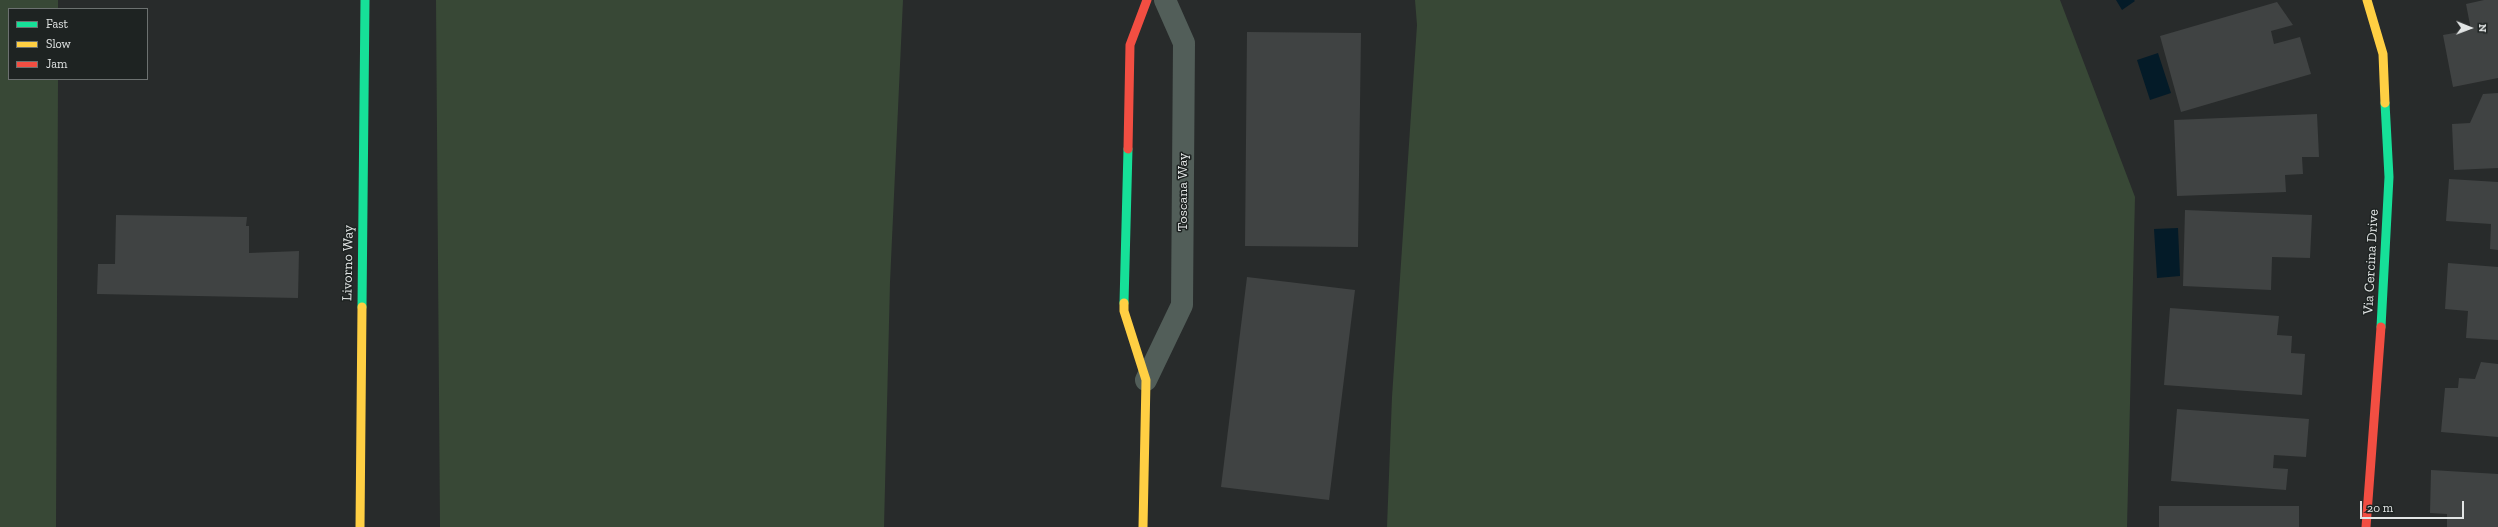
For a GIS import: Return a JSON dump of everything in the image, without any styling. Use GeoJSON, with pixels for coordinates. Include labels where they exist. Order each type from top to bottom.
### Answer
{"type":"FeatureCollection","features":[{"type":"Feature","properties":{"kind":"street","name":"Livorno Way"},"geometry":{"type":"LineString","coordinates":[[360,527],[364,0]]}},
{"type":"Feature","properties":{"kind":"street","name":"Toscana Way"},"geometry":{"type":"LineString","coordinates":[[1143,527],[1146,380],[1124,311],[1130,45],[1147,0]]}},
{"type":"Feature","properties":{"kind":"street","name":"Toscana Way"},"geometry":{"type":"LineString","coordinates":[[1146,380],[1182,305],[1184,43],[1165,0]]}},
{"type":"Feature","properties":{"kind":"street","name":"Via Cercina Drive"},"geometry":{"type":"LineString","coordinates":[[2366,527],[2384,295],[2389,177],[2383,54],[2367,0]]}},
{"type":"Feature","properties":{"kind":"green space"},"geometry":{"type":"Polygon","coordinates":[[[0,0],[58,0],[58,8],[8,8],[8,80],[58,80],[56,527],[0,527],[0,0]]]}},
{"type":"Feature","properties":{"kind":"green space"},"geometry":{"type":"Polygon","coordinates":[[[436,0],[903,0],[890,282],[884,527],[440,527],[436,0]]]}},
{"type":"Feature","properties":{"kind":"green space"},"geometry":{"type":"Polygon","coordinates":[[[1415,0],[2060,0],[2135,197],[2127,527],[1387,527],[1392,397],[1417,25],[1415,0]]]}},
{"type":"Feature","properties":{"kind":"water"},"geometry":{"type":"Polygon","coordinates":[[[2116,0],[2134,0],[2135,1],[2122,10],[2116,0]]]}},
{"type":"Feature","properties":{"kind":"water"},"geometry":{"type":"Polygon","coordinates":[[[2158,53],[2171,93],[2150,100],[2137,60],[2158,53]]]}},
{"type":"Feature","properties":{"kind":"water"},"geometry":{"type":"Polygon","coordinates":[[[2178,228],[2180,276],[2157,278],[2154,229],[2178,228]]]}},
{"type":"Feature","properties":{"kind":"building"},"geometry":{"type":"Polygon","coordinates":[[[2484,0],[2498,0],[2498,78],[2453,87],[2443,35],[2471,30],[2466,4],[2484,0]]]}},
{"type":"Feature","properties":{"kind":"building"},"geometry":{"type":"Polygon","coordinates":[[[2277,2],[2293,25],[2271,31],[2274,44],[2300,37],[2311,74],[2181,112],[2160,36],[2277,2]]]}},
{"type":"Feature","properties":{"kind":"building"},"geometry":{"type":"Polygon","coordinates":[[[1247,32],[1361,33],[1358,247],[1245,246],[1247,32]]]}},
{"type":"Feature","properties":{"kind":"building"},"geometry":{"type":"Polygon","coordinates":[[[2498,93],[2498,168],[2454,170],[2452,124],[2470,123],[2483,94],[2498,93]]]}},
{"type":"Feature","properties":{"kind":"building"},"geometry":{"type":"Polygon","coordinates":[[[2317,114],[2319,157],[2302,157],[2303,174],[2285,175],[2286,192],[2177,196],[2174,120],[2317,114]]]}},
{"type":"Feature","properties":{"kind":"building"},"geometry":{"type":"Polygon","coordinates":[[[2449,179],[2498,182],[2498,250],[2490,249],[2491,224],[2446,221],[2449,179]]]}},
{"type":"Feature","properties":{"kind":"building"},"geometry":{"type":"Polygon","coordinates":[[[2185,210],[2312,215],[2310,258],[2272,257],[2271,290],[2183,286],[2185,210]]]}},
{"type":"Feature","properties":{"kind":"building"},"geometry":{"type":"Polygon","coordinates":[[[116,215],[247,217],[246,226],[249,226],[249,253],[299,251],[298,298],[97,294],[98,264],[115,264],[116,215]]]}},
{"type":"Feature","properties":{"kind":"building"},"geometry":{"type":"Polygon","coordinates":[[[2448,263],[2498,267],[2498,340],[2466,338],[2468,311],[2445,309],[2448,263]]]}},
{"type":"Feature","properties":{"kind":"building"},"geometry":{"type":"Polygon","coordinates":[[[1247,277],[1355,290],[1329,500],[1221,487],[1247,277]]]}},
{"type":"Feature","properties":{"kind":"building"},"geometry":{"type":"Polygon","coordinates":[[[2170,308],[2279,316],[2277,335],[2292,336],[2291,353],[2305,354],[2302,395],[2164,385],[2170,308]]]}},
{"type":"Feature","properties":{"kind":"building"},"geometry":{"type":"Polygon","coordinates":[[[2481,362],[2498,364],[2498,437],[2441,432],[2445,388],[2458,388],[2459,378],[2475,379],[2481,362]]]}},
{"type":"Feature","properties":{"kind":"building"},"geometry":{"type":"Polygon","coordinates":[[[2177,409],[2309,419],[2306,457],[2274,455],[2273,468],[2288,469],[2286,490],[2171,481],[2177,409]]]}},
{"type":"Feature","properties":{"kind":"building"},"geometry":{"type":"Polygon","coordinates":[[[2431,470],[2498,474],[2498,527],[2447,527],[2447,514],[2430,513],[2431,470]]]}},
{"type":"Feature","properties":{"kind":"building"},"geometry":{"type":"Polygon","coordinates":[[[2159,506],[2299,506],[2299,527],[2159,527],[2159,506]]]}},
{"type":"Feature","properties":{"kind":"traffic: fast"},"geometry":{"type":"LineString","coordinates":[[362,307],[365,0]]}},
{"type":"Feature","properties":{"kind":"traffic: fast"},"geometry":{"type":"LineString","coordinates":[[2381,327],[2389,177],[2385,103]]}},
{"type":"Feature","properties":{"kind":"traffic: fast"},"geometry":{"type":"LineString","coordinates":[[1124,303],[1128,149]]}},
{"type":"Feature","properties":{"kind":"traffic: slow"},"geometry":{"type":"LineString","coordinates":[[2367,0],[2383,54],[2385,103]]}},
{"type":"Feature","properties":{"kind":"traffic: slow"},"geometry":{"type":"LineString","coordinates":[[1124,303],[1124,311],[1146,380],[1143,527]]}},
{"type":"Feature","properties":{"kind":"traffic: slow"},"geometry":{"type":"LineString","coordinates":[[360,527],[362,307]]}},
{"type":"Feature","properties":{"kind":"traffic: jam"},"geometry":{"type":"LineString","coordinates":[[1128,149],[1130,45],[1147,0]]}},
{"type":"Feature","properties":{"kind":"traffic: jam"},"geometry":{"type":"LineString","coordinates":[[2366,527],[2381,327]]}}]}
